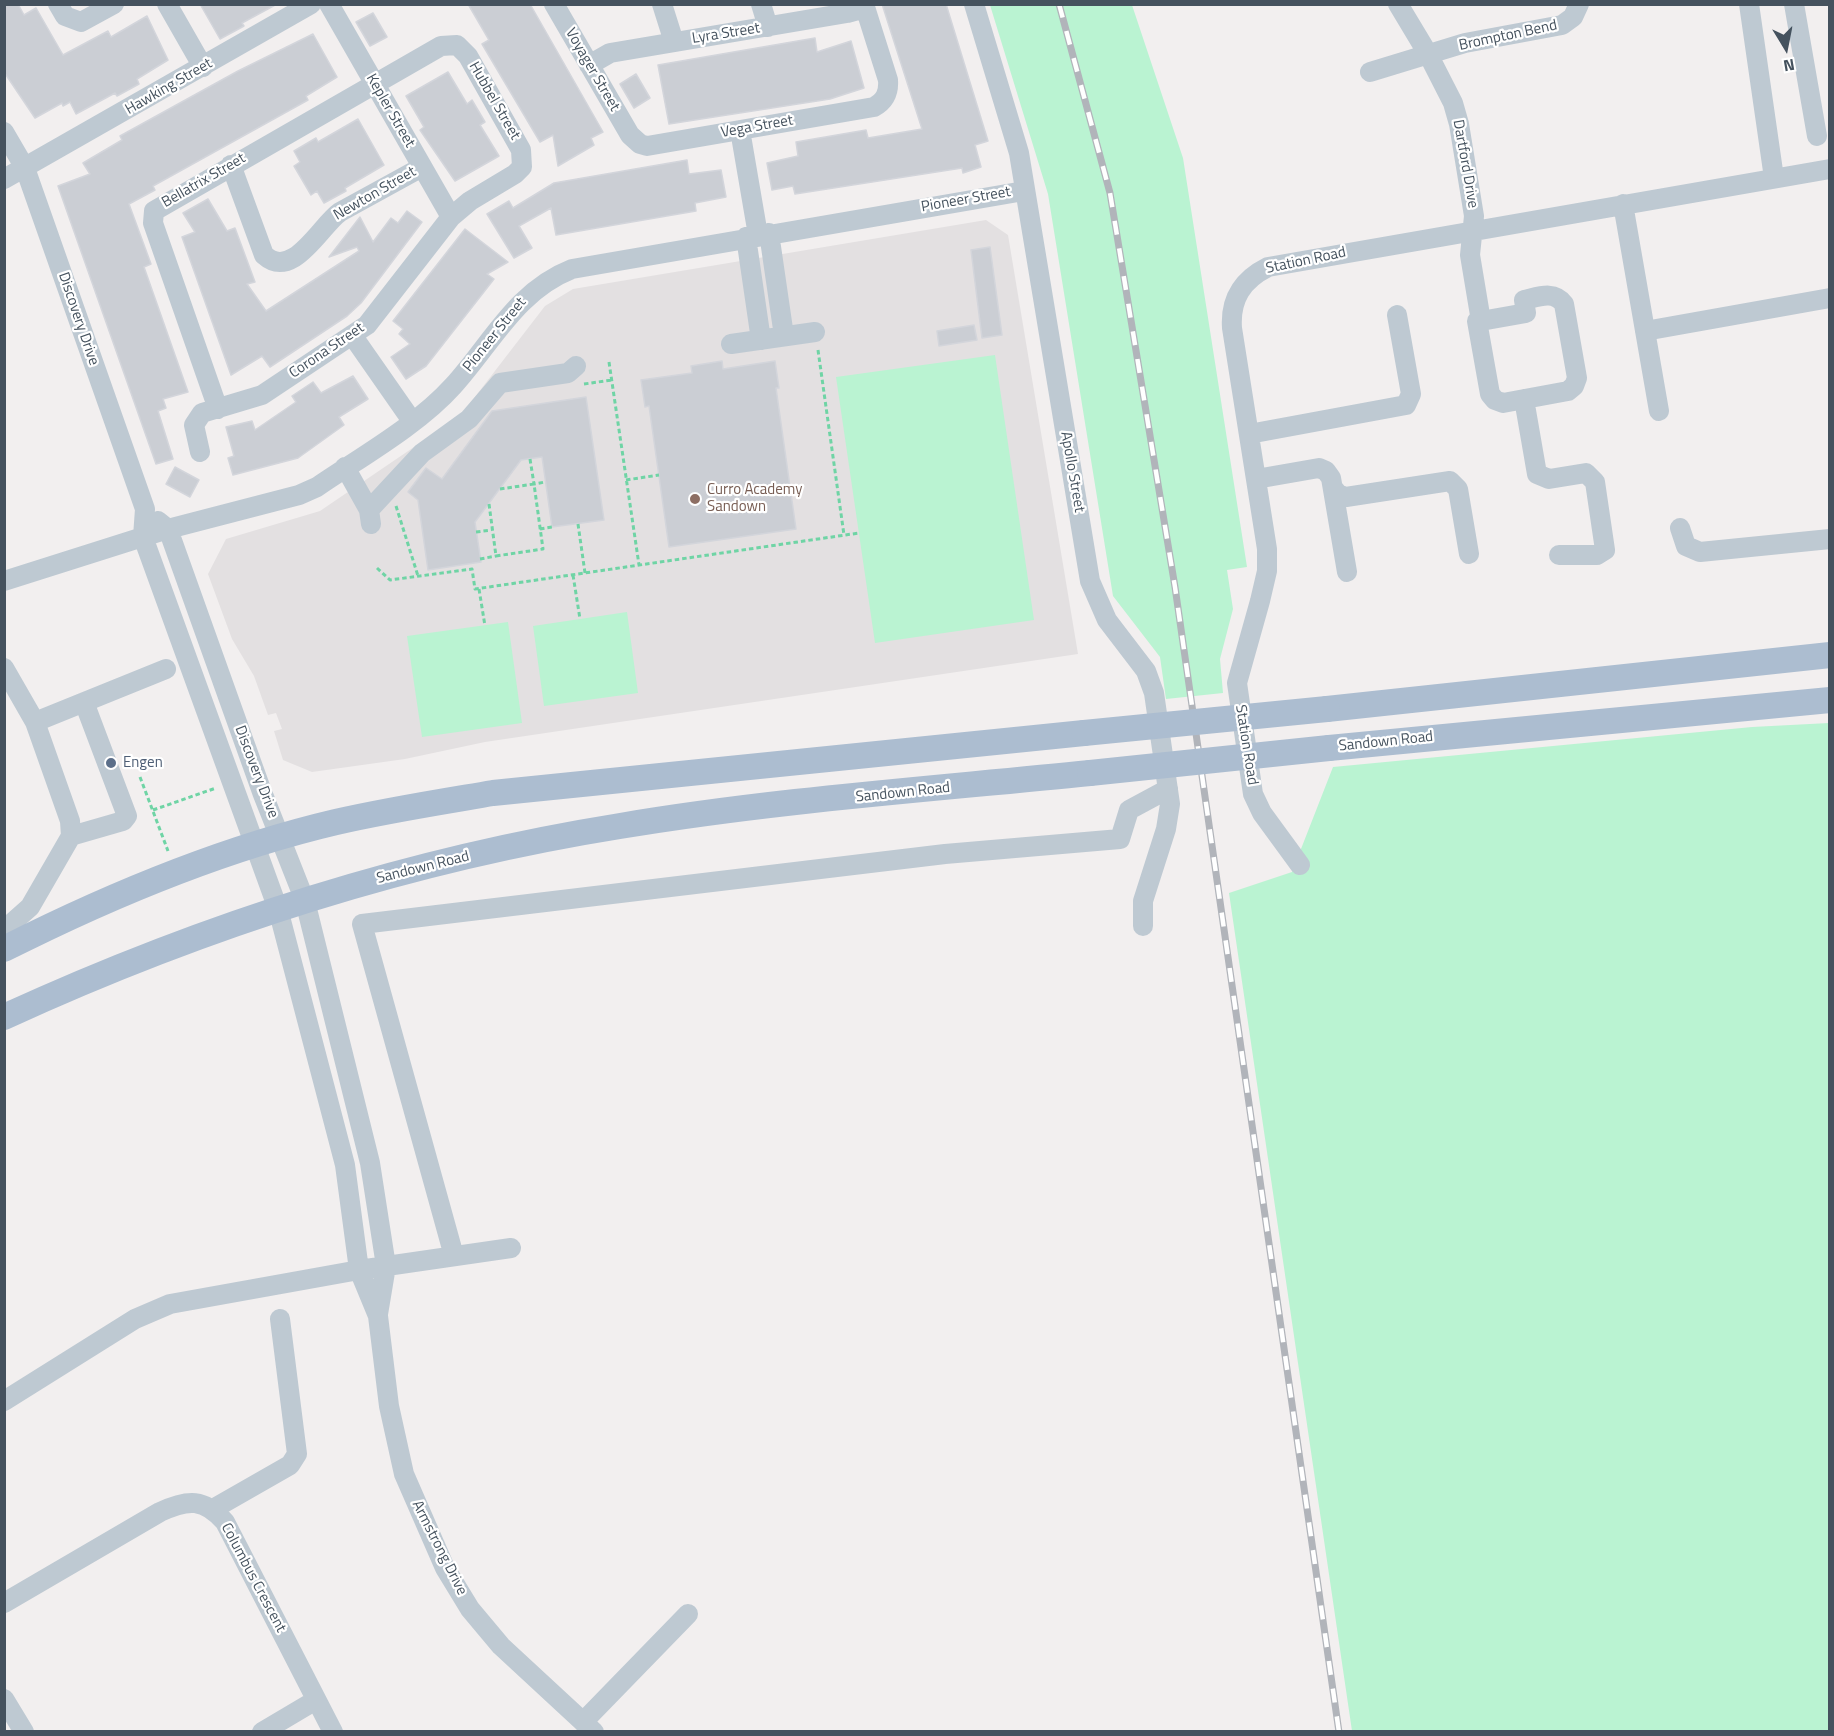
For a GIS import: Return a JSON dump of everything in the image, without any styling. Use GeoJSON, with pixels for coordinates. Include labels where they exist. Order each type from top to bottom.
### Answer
{"type":"FeatureCollection","features":[{"type":"Feature","properties":{"kind":"main road"},"geometry":{"type":"LineString","coordinates":[[4,949],[123,893],[255,846],[334,823],[493,793],[1326,709],[1830,655]]}},
{"type":"Feature","properties":{"kind":"main road","name":"Sandown Road"},"geometry":{"type":"LineString","coordinates":[[4,1017],[77,984],[278,909],[472,855],[620,826],[718,812],[1329,748],[1830,700]]}},
{"type":"Feature","properties":{"kind":"street"},"geometry":{"type":"LineString","coordinates":[[58,4],[70,20],[86,20],[114,4]]}},
{"type":"Feature","properties":{"kind":"street"},"geometry":{"type":"LineString","coordinates":[[167,4],[203,67]]}},
{"type":"Feature","properties":{"kind":"street","name":"Hawking Street"},"geometry":{"type":"LineString","coordinates":[[4,179],[311,4]]}},
{"type":"Feature","properties":{"kind":"street","name":"Kepler Street"},"geometry":{"type":"LineString","coordinates":[[329,4],[451,218]]}},
{"type":"Feature","properties":{"kind":"street","name":"Voyager Street"},"geometry":{"type":"LineString","coordinates":[[554,4],[630,135]]}},
{"type":"Feature","properties":{"kind":"street"},"geometry":{"type":"LineString","coordinates":[[662,4],[674,42]]}},
{"type":"Feature","properties":{"kind":"street"},"geometry":{"type":"LineString","coordinates":[[761,4],[768,27]]}},
{"type":"Feature","properties":{"kind":"street","name":"Apollo Street"},"geometry":{"type":"LineString","coordinates":[[974,4],[1018,153],[1090,581],[1107,620],[1146,671],[1154,693],[1170,804],[1166,829],[1145,892],[1143,926]]}},
{"type":"Feature","properties":{"kind":"street","name":"Dartford Drive"},"geometry":{"type":"LineString","coordinates":[[1398,4],[1428,54],[1453,103],[1459,124],[1474,216],[1470,255],[1481,321],[1477,321],[1492,397],[1503,403],[1524,399]]}},
{"type":"Feature","properties":{"kind":"street","name":"Brompton Bend"},"geometry":{"type":"LineString","coordinates":[[1370,72],[1465,43],[1562,25],[1573,16],[1579,4]]}},
{"type":"Feature","properties":{"kind":"street"},"geometry":{"type":"LineString","coordinates":[[1749,4],[1774,178]]}},
{"type":"Feature","properties":{"kind":"street"},"geometry":{"type":"LineString","coordinates":[[1794,4],[1817,136]]}},
{"type":"Feature","properties":{"kind":"street","name":"Lyra Street"},"geometry":{"type":"LineString","coordinates":[[589,65],[610,53],[848,14],[865,6]]}},
{"type":"Feature","properties":{"kind":"street","name":"Vega Street"},"geometry":{"type":"LineString","coordinates":[[630,135],[640,144],[647,146],[874,107],[885,98],[888,80],[865,6]]}},
{"type":"Feature","properties":{"kind":"street","name":"Hubbel Street"},"geometry":{"type":"LineString","coordinates":[[375,84],[441,46],[457,45],[468,56],[521,150],[523,159],[522,167],[515,174],[470,201],[451,218]]}},
{"type":"Feature","properties":{"kind":"street","name":"Bellatrix Street"},"geometry":{"type":"LineString","coordinates":[[218,409],[153,216],[157,208],[375,84]]}},
{"type":"Feature","properties":{"kind":"street"},"geometry":{"type":"LineString","coordinates":[[740,130],[758,235],[784,336]]}},
{"type":"Feature","properties":{"kind":"street","name":"Discovery Drive"},"geometry":{"type":"LineString","coordinates":[[4,132],[25,168],[145,509],[143,537],[255,846]]}},
{"type":"Feature","properties":{"kind":"street","name":"Newton Street"},"geometry":{"type":"LineString","coordinates":[[231,165],[264,255],[270,260],[282,262],[298,255],[330,219],[340,212],[422,167]]}},
{"type":"Feature","properties":{"kind":"street","name":"Station Road"},"geometry":{"type":"LineString","coordinates":[[1300,865],[1262,813],[1253,794],[1237,683],[1267,571],[1267,549],[1231,314],[1238,291],[1246,280],[1268,267],[1830,169]]}},
{"type":"Feature","properties":{"kind":"street","name":"Pioneer Street"},"geometry":{"type":"LineString","coordinates":[[4,581],[143,537],[299,495],[317,487],[412,421],[453,387],[519,303],[552,278],[586,264],[1024,191]]}},
{"type":"Feature","properties":{"kind":"street"},"geometry":{"type":"LineString","coordinates":[[1623,204],[1659,411]]}},
{"type":"Feature","properties":{"kind":"street","name":"Corona Street"},"geometry":{"type":"LineString","coordinates":[[200,452],[194,425],[202,413],[262,395],[368,325],[451,218]]}},
{"type":"Feature","properties":{"kind":"street"},"geometry":{"type":"LineString","coordinates":[[758,235],[761,340]]}},
{"type":"Feature","properties":{"kind":"street"},"geometry":{"type":"LineString","coordinates":[[1481,321],[1526,312],[1524,300],[1551,295],[1559,298],[1564,304],[1576,382],[1568,391],[1524,399],[1538,474],[1549,479],[1587,474],[1595,482],[1605,550],[1597,555],[1559,555]]}},
{"type":"Feature","properties":{"kind":"street"},"geometry":{"type":"LineString","coordinates":[[1646,331],[1830,298]]}},
{"type":"Feature","properties":{"kind":"street"},"geometry":{"type":"LineString","coordinates":[[1249,434],[1406,405],[1411,394],[1397,315]]}},
{"type":"Feature","properties":{"kind":"street"},"geometry":{"type":"LineString","coordinates":[[731,344],[815,332]]}},
{"type":"Feature","properties":{"kind":"street"},"geometry":{"type":"LineString","coordinates":[[352,335],[412,421]]}},
{"type":"Feature","properties":{"kind":"street"},"geometry":{"type":"LineString","coordinates":[[345,467],[370,517],[391,487],[422,453],[469,419],[500,383],[568,373],[576,366]]}},
{"type":"Feature","properties":{"kind":"street"},"geometry":{"type":"LineString","coordinates":[[1256,479],[1318,468],[1329,474],[1347,572]]}},
{"type":"Feature","properties":{"kind":"street"},"geometry":{"type":"LineString","coordinates":[[1333,488],[1338,494],[1346,497],[1450,481],[1458,489],[1469,554]]}},
{"type":"Feature","properties":{"kind":"street","name":"Discovery Drive"},"geometry":{"type":"LineString","coordinates":[[145,509],[168,530],[262,792],[282,838]]}},
{"type":"Feature","properties":{"kind":"street"},"geometry":{"type":"LineString","coordinates":[[1680,528],[1686,546],[1700,552],[1830,539]]}},
{"type":"Feature","properties":{"kind":"street"},"geometry":{"type":"LineString","coordinates":[[4,668],[35,722],[70,820],[71,836],[30,907],[4,930]]}},
{"type":"Feature","properties":{"kind":"street"},"geometry":{"type":"LineString","coordinates":[[35,722],[166,669]]}},
{"type":"Feature","properties":{"kind":"street"},"geometry":{"type":"LineString","coordinates":[[71,836],[123,821],[127,816],[84,702]]}},
{"type":"Feature","properties":{"kind":"street"},"geometry":{"type":"LineString","coordinates":[[454,1256],[362,924],[945,854],[1120,840],[1129,810],[1168,789]]}},
{"type":"Feature","properties":{"kind":"street"},"geometry":{"type":"LineString","coordinates":[[282,838],[305,901],[364,1136],[386,1266],[378,1316]]}},
{"type":"Feature","properties":{"kind":"street"},"geometry":{"type":"LineString","coordinates":[[255,846],[278,909],[345,1165],[358,1270],[378,1316]]}},
{"type":"Feature","properties":{"kind":"street"},"geometry":{"type":"LineString","coordinates":[[4,1401],[135,1319],[170,1304],[358,1270],[511,1248]]}},
{"type":"Feature","properties":{"kind":"street","name":"Armstrong Drive"},"geometry":{"type":"LineString","coordinates":[[378,1316],[396,1446],[411,1491],[445,1568],[470,1609],[501,1646],[589,1727]]}},
{"type":"Feature","properties":{"kind":"street"},"geometry":{"type":"LineString","coordinates":[[213,1509],[290,1465],[297,1454],[280,1319]]}},
{"type":"Feature","properties":{"kind":"street","name":"Columbus Crescent"},"geometry":{"type":"LineString","coordinates":[[4,1604],[174,1506],[201,1503],[213,1509],[225,1522],[333,1731]]}},
{"type":"Feature","properties":{"kind":"street"},"geometry":{"type":"LineString","coordinates":[[589,1727],[688,1614]]}},
{"type":"Feature","properties":{"kind":"street"},"geometry":{"type":"LineString","coordinates":[[4,1700],[24,1731]]}},
{"type":"Feature","properties":{"kind":"street"},"geometry":{"type":"LineString","coordinates":[[262,1731],[316,1700]]}},
{"type":"Feature","properties":{"kind":"path"},"geometry":{"type":"LineString","coordinates":[[815,332],[844,535]]}},
{"type":"Feature","properties":{"kind":"path"},"geometry":{"type":"LineString","coordinates":[[609,362],[639,565]]}},
{"type":"Feature","properties":{"kind":"path"},"geometry":{"type":"LineString","coordinates":[[530,459],[543,549]]}},
{"type":"Feature","properties":{"kind":"path"},"geometry":{"type":"LineString","coordinates":[[626,480],[659,475]]}},
{"type":"Feature","properties":{"kind":"path"},"geometry":{"type":"LineString","coordinates":[[500,489],[545,482]]}},
{"type":"Feature","properties":{"kind":"path"},"geometry":{"type":"LineString","coordinates":[[534,484],[543,549]]}},
{"type":"Feature","properties":{"kind":"path"},"geometry":{"type":"LineString","coordinates":[[391,487],[418,576]]}},
{"type":"Feature","properties":{"kind":"path"},"geometry":{"type":"LineString","coordinates":[[489,504],[496,556]]}},
{"type":"Feature","properties":{"kind":"path"},"geometry":{"type":"LineString","coordinates":[[578,524],[585,573]]}},
{"type":"Feature","properties":{"kind":"path"},"geometry":{"type":"LineString","coordinates":[[540,529],[552,528]]}},
{"type":"Feature","properties":{"kind":"path"},"geometry":{"type":"LineString","coordinates":[[477,532],[492,530],[496,556]]}},
{"type":"Feature","properties":{"kind":"path"},"geometry":{"type":"LineString","coordinates":[[377,568],[390,580],[472,569],[475,589],[859,533]]}},
{"type":"Feature","properties":{"kind":"path"},"geometry":{"type":"LineString","coordinates":[[480,559],[543,549]]}},
{"type":"Feature","properties":{"kind":"path"},"geometry":{"type":"LineString","coordinates":[[573,575],[580,619]]}},
{"type":"Feature","properties":{"kind":"path"},"geometry":{"type":"LineString","coordinates":[[479,588],[485,626]]}},
{"type":"Feature","properties":{"kind":"path"},"geometry":{"type":"LineString","coordinates":[[140,777],[169,853]]}},
{"type":"Feature","properties":{"kind":"path"},"geometry":{"type":"LineString","coordinates":[[153,810],[219,787]]}},
{"type":"Feature","properties":{"kind":"shaded area","name":"Curro Academy Sandown"},"geometry":{"type":"Polygon","coordinates":[[[986,220],[1008,235],[1078,654],[485,742],[405,759],[312,772],[283,760],[274,731],[282,729],[276,713],[268,715],[254,676],[232,639],[208,574],[226,539],[320,511],[461,415],[545,306],[573,289],[986,220]]]}},
{"type":"Feature","properties":{"kind":"green space"},"geometry":{"type":"Polygon","coordinates":[[[990,5],[1132,5],[1183,158],[1247,567],[1227,570],[1233,609],[1220,659],[1223,693],[1166,699],[1160,657],[1113,596],[1048,194],[990,5]]]}},
{"type":"Feature","properties":{"kind":"green space"},"geometry":{"type":"Polygon","coordinates":[[[995,355],[1034,620],[875,643],[836,377],[995,355]]]}},
{"type":"Feature","properties":{"kind":"green space"},"geometry":{"type":"Polygon","coordinates":[[[627,612],[638,693],[544,706],[533,626],[627,612]]]}},
{"type":"Feature","properties":{"kind":"green space"},"geometry":{"type":"Polygon","coordinates":[[[508,622],[522,723],[422,737],[407,636],[508,622]]]}},
{"type":"Feature","properties":{"kind":"green space"},"geometry":{"type":"Polygon","coordinates":[[[1829,723],[1829,1731],[1352,1731],[1229,893],[1292,872],[1333,767],[1752,727],[1829,723]]]}},
{"type":"Feature","properties":{"kind":"building"},"geometry":{"type":"Polygon","coordinates":[[[4,4],[18,4],[24,15],[36,8],[63,55],[108,31],[111,37],[147,16],[168,60],[137,79],[139,84],[117,96],[115,93],[76,114],[70,102],[63,106],[62,103],[35,118],[4,72],[4,4]]]}},
{"type":"Feature","properties":{"kind":"building"},"geometry":{"type":"Polygon","coordinates":[[[200,4],[277,4],[242,23],[244,26],[220,39],[200,4]]]}},
{"type":"Feature","properties":{"kind":"building"},"geometry":{"type":"Polygon","coordinates":[[[468,4],[530,4],[603,132],[591,138],[594,145],[558,166],[553,135],[540,142],[482,44],[489,40],[468,4]]]}},
{"type":"Feature","properties":{"kind":"building"},"geometry":{"type":"Polygon","coordinates":[[[882,4],[946,4],[988,141],[975,145],[981,167],[963,173],[962,168],[795,194],[793,186],[772,190],[767,163],[798,156],[796,142],[866,130],[868,138],[922,129],[882,4]]]}},
{"type":"Feature","properties":{"kind":"building"},"geometry":{"type":"Polygon","coordinates":[[[373,13],[387,37],[370,46],[356,22],[373,13]]]}},
{"type":"Feature","properties":{"kind":"building"},"geometry":{"type":"Polygon","coordinates":[[[313,34],[337,77],[306,96],[308,100],[153,186],[155,190],[129,204],[151,264],[144,267],[188,392],[163,399],[166,408],[158,411],[173,459],[156,464],[58,186],[90,174],[83,163],[122,140],[120,136],[238,71],[313,34]]]}},
{"type":"Feature","properties":{"kind":"building"},"geometry":{"type":"Polygon","coordinates":[[[815,38],[817,52],[851,41],[864,88],[830,99],[669,124],[658,65],[815,38]]]}},
{"type":"Feature","properties":{"kind":"building"},"geometry":{"type":"Polygon","coordinates":[[[448,72],[467,104],[472,100],[485,122],[480,125],[499,156],[455,181],[420,130],[424,127],[406,96],[448,72]]]}},
{"type":"Feature","properties":{"kind":"building"},"geometry":{"type":"Polygon","coordinates":[[[636,74],[650,98],[634,108],[620,84],[636,74]]]}},
{"type":"Feature","properties":{"kind":"building"},"geometry":{"type":"Polygon","coordinates":[[[358,119],[384,165],[324,203],[317,191],[311,195],[294,166],[300,162],[294,151],[316,138],[318,142],[358,119]]]}},
{"type":"Feature","properties":{"kind":"building"},"geometry":{"type":"Polygon","coordinates":[[[687,160],[689,174],[721,170],[726,197],[695,203],[696,211],[556,235],[551,208],[519,226],[532,248],[514,258],[487,214],[509,201],[513,208],[554,183],[687,160]]]}},
{"type":"Feature","properties":{"kind":"building"},"geometry":{"type":"Polygon","coordinates":[[[208,199],[227,231],[235,228],[255,282],[247,284],[266,311],[359,251],[357,247],[329,257],[360,217],[373,242],[391,218],[398,223],[407,211],[422,222],[361,303],[347,316],[270,367],[262,356],[231,375],[182,237],[195,232],[183,213],[208,199]]]}},
{"type":"Feature","properties":{"kind":"building"},"geometry":{"type":"Polygon","coordinates":[[[465,229],[508,262],[487,274],[494,279],[426,366],[406,379],[391,357],[410,344],[399,334],[403,329],[393,321],[465,229]]]}},
{"type":"Feature","properties":{"kind":"building"},"geometry":{"type":"Polygon","coordinates":[[[990,247],[1002,335],[982,338],[971,250],[990,247]]]}},
{"type":"Feature","properties":{"kind":"building"},"geometry":{"type":"Polygon","coordinates":[[[974,325],[977,340],[939,346],[937,331],[974,325]]]}},
{"type":"Feature","properties":{"kind":"building"},"geometry":{"type":"Polygon","coordinates":[[[722,361],[723,369],[775,361],[779,388],[776,388],[796,529],[669,547],[649,406],[645,407],[641,380],[692,373],[691,366],[722,361]]]}},
{"type":"Feature","properties":{"kind":"building"},"geometry":{"type":"Polygon","coordinates":[[[353,376],[368,399],[339,417],[344,425],[298,458],[233,475],[228,458],[234,456],[226,427],[252,421],[255,430],[296,402],[292,396],[313,382],[321,393],[353,376]]]}},
{"type":"Feature","properties":{"kind":"building"},"geometry":{"type":"Polygon","coordinates":[[[586,397],[604,520],[552,527],[542,457],[521,460],[475,522],[481,562],[428,570],[418,500],[408,492],[426,468],[442,479],[492,411],[586,397]]]}},
{"type":"Feature","properties":{"kind":"building"},"geometry":{"type":"Polygon","coordinates":[[[175,467],[199,480],[190,497],[166,484],[175,467]]]}},
{"type":"Feature","properties":{"kind":"railway"},"geometry":{"type":"LineString","coordinates":[[1059,4],[1110,193],[1175,587],[1339,1732]]}},
{"type":"Feature","properties":{"kind":"place","name":"Curro Academy Sandown"},"geometry":{"type":"Point","coordinates":[695,499]}},
{"type":"Feature","properties":{"kind":"place","name":"Engen"},"geometry":{"type":"Point","coordinates":[111,763]}}]}
